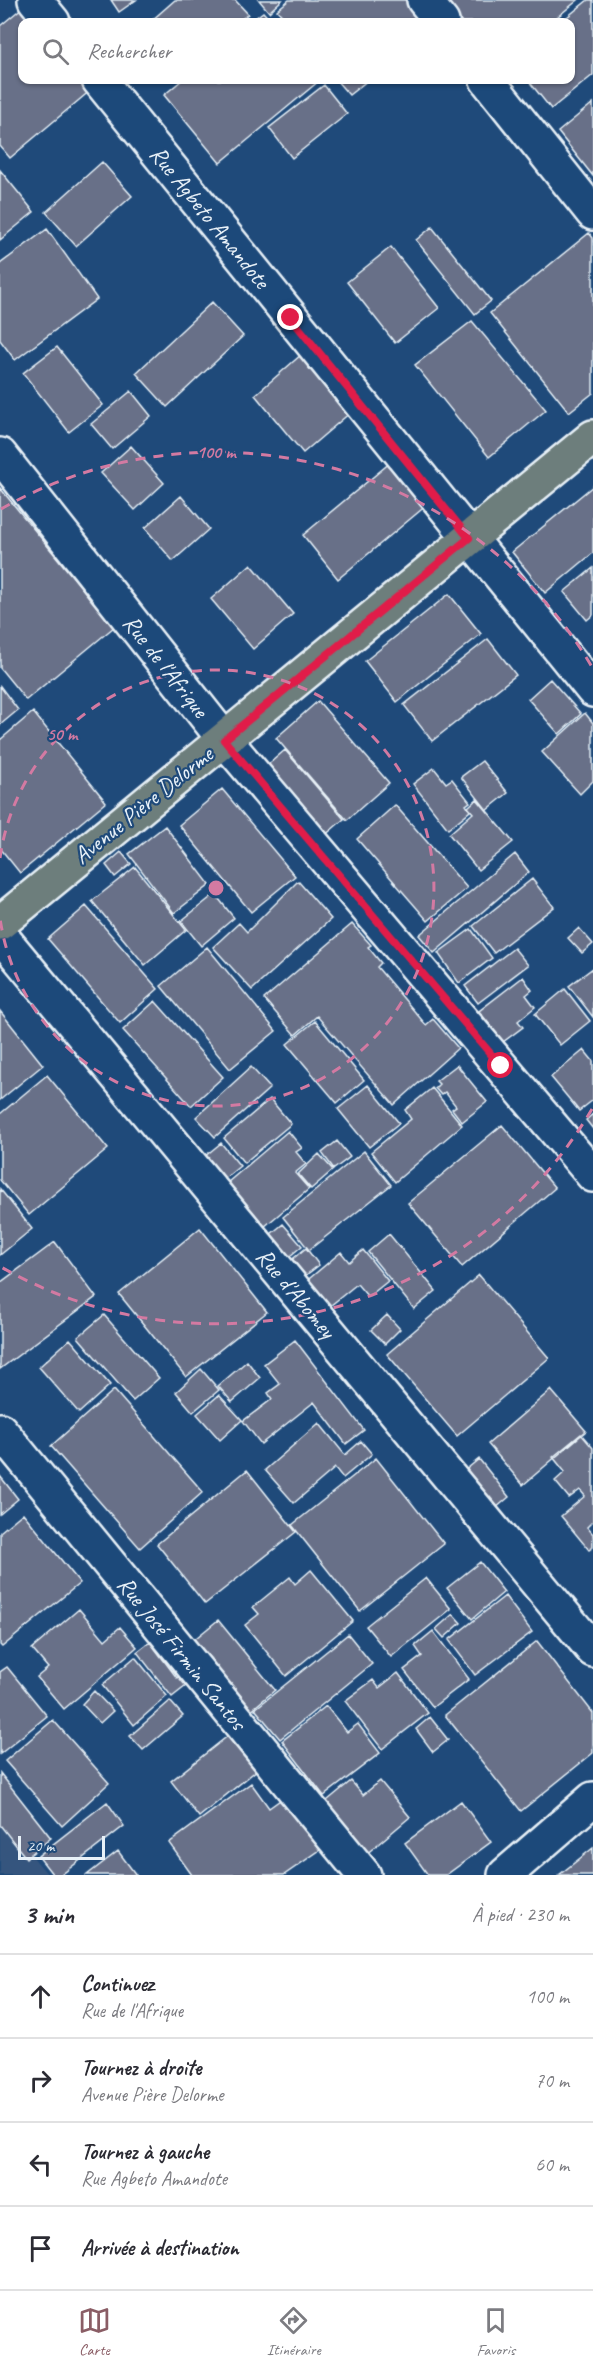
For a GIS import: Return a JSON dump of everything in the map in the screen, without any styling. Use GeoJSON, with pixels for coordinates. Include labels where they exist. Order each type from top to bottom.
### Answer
{"type":"FeatureCollection","features":[{"type":"Feature","properties":{"kind":"main road","name":"Avenue Pière Delorme"},"geometry":{"type":"LineString","coordinates":[[0,923],[593,437]]}},
{"type":"Feature","properties":{"kind":"street"},"geometry":{"type":"LineString","coordinates":[[35,0],[50,18]]}},
{"type":"Feature","properties":{"kind":"street"},"geometry":{"type":"LineString","coordinates":[[424,0],[439,18]]}},
{"type":"Feature","properties":{"kind":"street","name":"Rue Agbeto Amandote"},"geometry":{"type":"LineString","coordinates":[[102,84],[593,690]]}},
{"type":"Feature","properties":{"kind":"street"},"geometry":{"type":"LineString","coordinates":[[490,84],[593,213]]}},
{"type":"Feature","properties":{"kind":"street","name":"Rue de l'Afrique"},"geometry":{"type":"LineString","coordinates":[[0,455],[224,740],[593,1175]]}},
{"type":"Feature","properties":{"kind":"street","name":"Rue d'Abomey"},"geometry":{"type":"LineString","coordinates":[[0,935],[593,1650]]}},
{"type":"Feature","properties":{"kind":"street","name":"Rue José Firmin Santos"},"geometry":{"type":"LineString","coordinates":[[0,1430],[364,1875]]}},
{"type":"Feature","properties":{"kind":"street"},"geometry":{"type":"LineString","coordinates":[[504,1875],[593,1799]]}},
{"type":"Feature","properties":{"kind":"shaded area"},"geometry":{"type":"Polygon","coordinates":[[[0,1818],[48,1875],[0,1875],[0,1818]]]}},
{"type":"Feature","properties":{"kind":"building"},"geometry":{"type":"Polygon","coordinates":[[[111,0],[136,0],[119,12],[111,0]]]}},
{"type":"Feature","properties":{"kind":"building"},"geometry":{"type":"Polygon","coordinates":[[[175,0],[235,0],[248,14],[243,18],[154,18],[175,0]]]}},
{"type":"Feature","properties":{"kind":"building"},"geometry":{"type":"Polygon","coordinates":[[[259,0],[282,0],[269,12],[259,0]]]}},
{"type":"Feature","properties":{"kind":"building"},"geometry":{"type":"Polygon","coordinates":[[[289,0],[408,0],[424,18],[284,18],[277,10],[289,0]]]}},
{"type":"Feature","properties":{"kind":"building"},"geometry":{"type":"Polygon","coordinates":[[[444,0],[578,0],[556,18],[459,18],[444,0]]]}},
{"type":"Feature","properties":{"kind":"building"},"geometry":{"type":"Polygon","coordinates":[[[588,0],[593,0],[593,75],[551,109],[531,84],[575,84],[575,18],[566,18],[588,0]]]}},
{"type":"Feature","properties":{"kind":"building"},"geometry":{"type":"Polygon","coordinates":[[[23,7],[32,18],[18,18],[18,84],[86,84],[91,90],[10,158],[0,146],[0,26],[23,7]]]}},
{"type":"Feature","properties":{"kind":"building"},"geometry":{"type":"Polygon","coordinates":[[[263,12],[268,18],[255,18],[263,12]]]}},
{"type":"Feature","properties":{"kind":"building"},"geometry":{"type":"Polygon","coordinates":[[[177,84],[315,84],[220,163],[164,95],[177,84]]]}},
{"type":"Feature","properties":{"kind":"building"},"geometry":{"type":"Polygon","coordinates":[[[339,84],[363,84],[349,95],[339,84]]]}},
{"type":"Feature","properties":{"kind":"building"},"geometry":{"type":"Polygon","coordinates":[[[324,85],[347,114],[292,158],[269,128],[324,85]]]}},
{"type":"Feature","properties":{"kind":"building"},"geometry":{"type":"Polygon","coordinates":[[[593,103],[593,176],[558,132],[593,103]]]}},
{"type":"Feature","properties":{"kind":"building"},"geometry":{"type":"Polygon","coordinates":[[[102,162],[132,196],[76,246],[46,212],[102,162]]]}},
{"type":"Feature","properties":{"kind":"building"},"geometry":{"type":"Polygon","coordinates":[[[0,170],[34,212],[0,240],[0,170]]]}},
{"type":"Feature","properties":{"kind":"building"},"geometry":{"type":"Polygon","coordinates":[[[432,227],[491,301],[475,314],[416,240],[432,227]]]}},
{"type":"Feature","properties":{"kind":"building"},"geometry":{"type":"Polygon","coordinates":[[[47,229],[97,299],[15,360],[0,340],[0,264],[47,229]]]}},
{"type":"Feature","properties":{"kind":"building"},"geometry":{"type":"Polygon","coordinates":[[[589,233],[593,238],[593,393],[569,412],[490,313],[589,233]]]}},
{"type":"Feature","properties":{"kind":"building"},"geometry":{"type":"Polygon","coordinates":[[[391,247],[439,308],[395,343],[347,282],[391,247]]]}},
{"type":"Feature","properties":{"kind":"building"},"geometry":{"type":"Polygon","coordinates":[[[212,302],[243,336],[167,407],[136,373],[212,302]]]}},
{"type":"Feature","properties":{"kind":"building"},"geometry":{"type":"Polygon","coordinates":[[[472,321],[546,410],[489,457],[415,365],[472,321]]]}},
{"type":"Feature","properties":{"kind":"building"},"geometry":{"type":"Polygon","coordinates":[[[57,347],[103,405],[69,432],[23,373],[57,347]]]}},
{"type":"Feature","properties":{"kind":"building"},"geometry":{"type":"Polygon","coordinates":[[[302,354],[351,412],[303,453],[255,395],[302,354]]]}},
{"type":"Feature","properties":{"kind":"building"},"geometry":{"type":"Polygon","coordinates":[[[131,391],[151,416],[112,449],[91,424],[131,391]]]}},
{"type":"Feature","properties":{"kind":"building"},"geometry":{"type":"Polygon","coordinates":[[[131,446],[164,483],[135,510],[101,473],[131,446]]]}},
{"type":"Feature","properties":{"kind":"building"},"geometry":{"type":"Polygon","coordinates":[[[391,462],[427,505],[338,579],[303,535],[391,462]]]}},
{"type":"Feature","properties":{"kind":"building"},"geometry":{"type":"Polygon","coordinates":[[[593,486],[593,553],[545,593],[512,552],[593,486]]]}},
{"type":"Feature","properties":{"kind":"building"},"geometry":{"type":"Polygon","coordinates":[[[0,488],[114,627],[26,700],[0,668],[0,488]]]}},
{"type":"Feature","properties":{"kind":"building"},"geometry":{"type":"Polygon","coordinates":[[[181,496],[209,529],[173,561],[145,528],[181,496]]]}},
{"type":"Feature","properties":{"kind":"building"},"geometry":{"type":"Polygon","coordinates":[[[251,564],[293,614],[253,649],[211,599],[251,564]]]}},
{"type":"Feature","properties":{"kind":"building"},"geometry":{"type":"Polygon","coordinates":[[[593,568],[593,615],[587,620],[564,592],[593,568]]]}},
{"type":"Feature","properties":{"kind":"building"},"geometry":{"type":"Polygon","coordinates":[[[449,594],[481,634],[397,702],[365,661],[449,594]]]}},
{"type":"Feature","properties":{"kind":"building"},"geometry":{"type":"Polygon","coordinates":[[[488,639],[516,675],[432,741],[404,705],[488,639]]]}},
{"type":"Feature","properties":{"kind":"building"},"geometry":{"type":"Polygon","coordinates":[[[550,679],[581,714],[559,734],[528,699],[550,679]]]}},
{"type":"Feature","properties":{"kind":"building"},"geometry":{"type":"Polygon","coordinates":[[[0,686],[18,710],[0,725],[0,686]]]}},
{"type":"Feature","properties":{"kind":"building"},"geometry":{"type":"Polygon","coordinates":[[[318,701],[389,783],[347,820],[276,738],[318,701]]]}},
{"type":"Feature","properties":{"kind":"building"},"geometry":{"type":"Polygon","coordinates":[[[33,712],[106,802],[20,873],[0,848],[0,740],[33,712]]]}},
{"type":"Feature","properties":{"kind":"building"},"geometry":{"type":"Polygon","coordinates":[[[585,713],[593,723],[593,781],[580,794],[542,752],[585,713]]]}},
{"type":"Feature","properties":{"kind":"building"},"geometry":{"type":"Polygon","coordinates":[[[285,750],[344,819],[316,843],[257,774],[285,750]]]}},
{"type":"Feature","properties":{"kind":"building"},"geometry":{"type":"Polygon","coordinates":[[[482,761],[508,793],[487,810],[461,777],[482,761]]]}},
{"type":"Feature","properties":{"kind":"building"},"geometry":{"type":"Polygon","coordinates":[[[434,768],[446,783],[452,779],[470,802],[466,805],[470,811],[448,829],[413,784],[434,768]]]}},
{"type":"Feature","properties":{"kind":"building"},"geometry":{"type":"Polygon","coordinates":[[[222,789],[295,876],[251,912],[179,825],[222,789]]]}},
{"type":"Feature","properties":{"kind":"building"},"geometry":{"type":"Polygon","coordinates":[[[477,799],[513,842],[478,870],[449,834],[473,813],[468,807],[477,799]]]}},
{"type":"Feature","properties":{"kind":"building"},"geometry":{"type":"Polygon","coordinates":[[[395,805],[467,888],[428,921],[357,839],[395,805]]]}},
{"type":"Feature","properties":{"kind":"building"},"geometry":{"type":"Polygon","coordinates":[[[165,826],[210,885],[174,913],[129,854],[165,826]]]}},
{"type":"Feature","properties":{"kind":"building"},"geometry":{"type":"Polygon","coordinates":[[[121,852],[131,864],[115,877],[106,865],[121,852]]]}},
{"type":"Feature","properties":{"kind":"building"},"geometry":{"type":"Polygon","coordinates":[[[515,854],[529,872],[434,953],[419,935],[515,854]]]}},
{"type":"Feature","properties":{"kind":"building"},"geometry":{"type":"Polygon","coordinates":[[[135,867],[186,930],[145,965],[92,901],[135,867]]]}},
{"type":"Feature","properties":{"kind":"building"},"geometry":{"type":"Polygon","coordinates":[[[532,879],[554,907],[494,953],[473,926],[532,879]]]}},
{"type":"Feature","properties":{"kind":"building"},"geometry":{"type":"Polygon","coordinates":[[[298,881],[331,919],[252,990],[213,947],[239,923],[247,932],[298,881]]]}},
{"type":"Feature","properties":{"kind":"building"},"geometry":{"type":"Polygon","coordinates":[[[215,894],[234,918],[201,946],[181,921],[215,894]]]}},
{"type":"Feature","properties":{"kind":"building"},"geometry":{"type":"Polygon","coordinates":[[[86,906],[158,989],[120,1023],[48,939],[86,906]]]}},
{"type":"Feature","properties":{"kind":"building"},"geometry":{"type":"Polygon","coordinates":[[[352,924],[371,945],[368,947],[381,963],[377,967],[426,1025],[433,1019],[458,1048],[394,1105],[317,1016],[295,1035],[264,999],[352,924]]]}},
{"type":"Feature","properties":{"kind":"building"},"geometry":{"type":"Polygon","coordinates":[[[579,928],[593,944],[582,953],[568,938],[579,928]]]}},
{"type":"Feature","properties":{"kind":"building"},"geometry":{"type":"Polygon","coordinates":[[[471,929],[492,958],[459,983],[438,953],[471,929]]]}},
{"type":"Feature","properties":{"kind":"building"},"geometry":{"type":"Polygon","coordinates":[[[207,947],[276,1031],[230,1069],[161,986],[207,947]]]}},
{"type":"Feature","properties":{"kind":"building"},"geometry":{"type":"Polygon","coordinates":[[[514,948],[528,965],[478,1003],[465,986],[514,948]]]}},
{"type":"Feature","properties":{"kind":"building"},"geometry":{"type":"Polygon","coordinates":[[[593,968],[593,1017],[569,986],[593,968]]]}},
{"type":"Feature","properties":{"kind":"building"},"geometry":{"type":"Polygon","coordinates":[[[523,977],[532,990],[526,995],[535,1007],[518,1021],[523,1027],[503,1042],[479,1011],[523,977]]]}},
{"type":"Feature","properties":{"kind":"building"},"geometry":{"type":"Polygon","coordinates":[[[565,989],[590,1021],[560,1045],[535,1014],[565,989]]]}},
{"type":"Feature","properties":{"kind":"building"},"geometry":{"type":"Polygon","coordinates":[[[155,1001],[223,1077],[191,1106],[123,1030],[155,1001]]]}},
{"type":"Feature","properties":{"kind":"building"},"geometry":{"type":"Polygon","coordinates":[[[0,1011],[43,1065],[0,1100],[0,1011]]]}},
{"type":"Feature","properties":{"kind":"building"},"geometry":{"type":"Polygon","coordinates":[[[315,1021],[364,1080],[337,1103],[287,1044],[315,1021]]]}},
{"type":"Feature","properties":{"kind":"building"},"geometry":{"type":"Polygon","coordinates":[[[584,1050],[593,1061],[593,1100],[579,1111],[551,1077],[584,1050]]]}},
{"type":"Feature","properties":{"kind":"building"},"geometry":{"type":"Polygon","coordinates":[[[457,1065],[487,1102],[462,1122],[452,1109],[456,1106],[445,1092],[441,1095],[435,1088],[439,1084],[436,1081],[457,1065]]]}},
{"type":"Feature","properties":{"kind":"building"},"geometry":{"type":"Polygon","coordinates":[[[251,1067],[270,1088],[215,1137],[196,1117],[251,1067]]]}},
{"type":"Feature","properties":{"kind":"building"},"geometry":{"type":"Polygon","coordinates":[[[47,1075],[108,1149],[29,1215],[0,1180],[0,1114],[47,1075]]]}},
{"type":"Feature","properties":{"kind":"building"},"geometry":{"type":"Polygon","coordinates":[[[368,1085],[399,1123],[369,1147],[338,1109],[368,1085]]]}},
{"type":"Feature","properties":{"kind":"building"},"geometry":{"type":"Polygon","coordinates":[[[432,1088],[462,1125],[395,1182],[371,1152],[411,1119],[405,1110],[432,1088]]]}},
{"type":"Feature","properties":{"kind":"building"},"geometry":{"type":"Polygon","coordinates":[[[270,1099],[291,1124],[244,1163],[224,1138],[270,1099]]]}},
{"type":"Feature","properties":{"kind":"building"},"geometry":{"type":"Polygon","coordinates":[[[593,1114],[593,1129],[586,1120],[593,1114]]]}},
{"type":"Feature","properties":{"kind":"building"},"geometry":{"type":"Polygon","coordinates":[[[502,1125],[555,1188],[462,1267],[408,1203],[502,1125]]]}},
{"type":"Feature","properties":{"kind":"building"},"geometry":{"type":"Polygon","coordinates":[[[288,1131],[302,1148],[296,1152],[306,1164],[295,1173],[309,1189],[258,1232],[221,1188],[288,1131]]]}},
{"type":"Feature","properties":{"kind":"building"},"geometry":{"type":"Polygon","coordinates":[[[337,1141],[350,1157],[334,1169],[322,1153],[337,1141]]]}},
{"type":"Feature","properties":{"kind":"building"},"geometry":{"type":"Polygon","coordinates":[[[221,1143],[240,1166],[218,1184],[199,1161],[221,1143]]]}},
{"type":"Feature","properties":{"kind":"building"},"geometry":{"type":"Polygon","coordinates":[[[364,1151],[391,1185],[309,1250],[283,1217],[364,1151]]]}},
{"type":"Feature","properties":{"kind":"building"},"geometry":{"type":"Polygon","coordinates":[[[319,1154],[333,1170],[311,1189],[298,1174],[319,1154]]]}},
{"type":"Feature","properties":{"kind":"building"},"geometry":{"type":"Polygon","coordinates":[[[0,1189],[32,1229],[0,1255],[0,1189]]]}},
{"type":"Feature","properties":{"kind":"building"},"geometry":{"type":"Polygon","coordinates":[[[283,1224],[302,1246],[284,1261],[266,1238],[283,1224]]]}},
{"type":"Feature","properties":{"kind":"building"},"geometry":{"type":"Polygon","coordinates":[[[200,1228],[267,1312],[186,1377],[119,1294],[200,1228]]]}},
{"type":"Feature","properties":{"kind":"building"},"geometry":{"type":"Polygon","coordinates":[[[389,1234],[436,1291],[414,1309],[368,1252],[389,1234]]]}},
{"type":"Feature","properties":{"kind":"building"},"geometry":{"type":"Polygon","coordinates":[[[55,1242],[96,1297],[0,1369],[0,1283],[55,1242]]]}},
{"type":"Feature","properties":{"kind":"building"},"geometry":{"type":"Polygon","coordinates":[[[306,1248],[319,1265],[297,1282],[284,1266],[306,1248]]]}},
{"type":"Feature","properties":{"kind":"building"},"geometry":{"type":"Polygon","coordinates":[[[363,1250],[388,1281],[368,1297],[357,1284],[325,1310],[304,1283],[341,1252],[349,1262],[363,1250]]]}},
{"type":"Feature","properties":{"kind":"building"},"geometry":{"type":"Polygon","coordinates":[[[479,1275],[549,1358],[457,1436],[387,1354],[479,1275]]]}},
{"type":"Feature","properties":{"kind":"building"},"geometry":{"type":"Polygon","coordinates":[[[104,1315],[159,1378],[133,1401],[78,1337],[104,1315]]]}},
{"type":"Feature","properties":{"kind":"building"},"geometry":{"type":"Polygon","coordinates":[[[387,1315],[400,1329],[385,1344],[371,1330],[387,1315]]]}},
{"type":"Feature","properties":{"kind":"building"},"geometry":{"type":"Polygon","coordinates":[[[70,1339],[110,1385],[79,1413],[39,1367],[70,1339]]]}},
{"type":"Feature","properties":{"kind":"building"},"geometry":{"type":"Polygon","coordinates":[[[295,1340],[364,1430],[346,1444],[314,1402],[261,1444],[243,1421],[272,1399],[268,1393],[280,1384],[264,1364],[295,1340]]]}},
{"type":"Feature","properties":{"kind":"building"},"geometry":{"type":"Polygon","coordinates":[[[247,1361],[260,1378],[232,1402],[218,1386],[247,1361]]]}},
{"type":"Feature","properties":{"kind":"building"},"geometry":{"type":"Polygon","coordinates":[[[201,1369],[219,1390],[193,1412],[176,1392],[201,1369]]]}},
{"type":"Feature","properties":{"kind":"building"},"geometry":{"type":"Polygon","coordinates":[[[114,1390],[203,1492],[140,1548],[51,1446],[114,1390]]]}},
{"type":"Feature","properties":{"kind":"building"},"geometry":{"type":"Polygon","coordinates":[[[551,1390],[586,1431],[523,1485],[488,1444],[551,1390]]]}},
{"type":"Feature","properties":{"kind":"building"},"geometry":{"type":"Polygon","coordinates":[[[219,1395],[242,1420],[220,1440],[197,1414],[219,1395]]]}},
{"type":"Feature","properties":{"kind":"building"},"geometry":{"type":"Polygon","coordinates":[[[319,1423],[345,1455],[361,1441],[372,1454],[343,1478],[335,1468],[294,1503],[265,1470],[319,1423]]]}},
{"type":"Feature","properties":{"kind":"building"},"geometry":{"type":"Polygon","coordinates":[[[581,1434],[593,1448],[593,1521],[587,1527],[593,1534],[593,1547],[589,1550],[561,1516],[585,1496],[580,1490],[569,1498],[555,1481],[565,1472],[553,1457],[581,1434]]]}},
{"type":"Feature","properties":{"kind":"building"},"geometry":{"type":"Polygon","coordinates":[[[376,1458],[444,1544],[360,1611],[292,1525],[376,1458]]]}},
{"type":"Feature","properties":{"kind":"building"},"geometry":{"type":"Polygon","coordinates":[[[479,1459],[509,1497],[489,1514],[458,1476],[479,1459]]]}},
{"type":"Feature","properties":{"kind":"building"},"geometry":{"type":"Polygon","coordinates":[[[247,1470],[296,1532],[205,1604],[157,1544],[247,1470]]]}},
{"type":"Feature","properties":{"kind":"building"},"geometry":{"type":"Polygon","coordinates":[[[0,1476],[18,1499],[0,1514],[0,1476]]]}},
{"type":"Feature","properties":{"kind":"building"},"geometry":{"type":"Polygon","coordinates":[[[23,1513],[80,1583],[2,1647],[0,1645],[0,1532],[23,1513]]]}},
{"type":"Feature","properties":{"kind":"building"},"geometry":{"type":"Polygon","coordinates":[[[480,1562],[504,1592],[472,1619],[447,1588],[480,1562]]]}},
{"type":"Feature","properties":{"kind":"building"},"geometry":{"type":"Polygon","coordinates":[[[311,1570],[353,1621],[286,1676],[245,1625],[259,1614],[253,1607],[290,1577],[295,1584],[311,1570]]]}},
{"type":"Feature","properties":{"kind":"building"},"geometry":{"type":"Polygon","coordinates":[[[426,1578],[451,1609],[391,1657],[366,1626],[426,1578]]]}},
{"type":"Feature","properties":{"kind":"building"},"geometry":{"type":"Polygon","coordinates":[[[505,1596],[532,1632],[475,1675],[449,1640],[505,1596]]]}},
{"type":"Feature","properties":{"kind":"building"},"geometry":{"type":"Polygon","coordinates":[[[79,1609],[105,1640],[120,1627],[137,1647],[64,1709],[37,1677],[48,1668],[32,1649],[79,1609]]]}},
{"type":"Feature","properties":{"kind":"building"},"geometry":{"type":"Polygon","coordinates":[[[453,1614],[461,1623],[444,1638],[436,1629],[453,1614]]]}},
{"type":"Feature","properties":{"kind":"building"},"geometry":{"type":"Polygon","coordinates":[[[218,1620],[275,1690],[249,1712],[191,1642],[218,1620]]]}},
{"type":"Feature","properties":{"kind":"building"},"geometry":{"type":"Polygon","coordinates":[[[433,1631],[469,1679],[433,1707],[404,1670],[422,1656],[415,1646],[433,1631]]]}},
{"type":"Feature","properties":{"kind":"building"},"geometry":{"type":"Polygon","coordinates":[[[348,1634],[372,1664],[280,1739],[255,1709],[348,1634]]]}},
{"type":"Feature","properties":{"kind":"building"},"geometry":{"type":"Polygon","coordinates":[[[537,1641],[593,1713],[593,1753],[521,1811],[445,1715],[537,1641]]]}},
{"type":"Feature","properties":{"kind":"building"},"geometry":{"type":"Polygon","coordinates":[[[150,1642],[177,1678],[187,1670],[195,1679],[172,1697],[137,1652],[150,1642]]]}},
{"type":"Feature","properties":{"kind":"building"},"geometry":{"type":"Polygon","coordinates":[[[135,1657],[167,1696],[134,1725],[102,1685],[135,1657]]]}},
{"type":"Feature","properties":{"kind":"building"},"geometry":{"type":"Polygon","coordinates":[[[7,1667],[47,1716],[0,1754],[0,1672],[7,1667]]]}},
{"type":"Feature","properties":{"kind":"building"},"geometry":{"type":"Polygon","coordinates":[[[398,1673],[428,1713],[382,1749],[345,1701],[373,1680],[379,1688],[398,1673]]]}},
{"type":"Feature","properties":{"kind":"building"},"geometry":{"type":"Polygon","coordinates":[[[94,1691],[113,1711],[100,1723],[82,1704],[94,1691]]]}},
{"type":"Feature","properties":{"kind":"building"},"geometry":{"type":"Polygon","coordinates":[[[170,1701],[183,1716],[143,1750],[130,1736],[170,1701]]]}},
{"type":"Feature","properties":{"kind":"building"},"geometry":{"type":"Polygon","coordinates":[[[326,1706],[347,1732],[358,1724],[380,1753],[324,1796],[282,1741],[326,1706]]]}},
{"type":"Feature","properties":{"kind":"building"},"geometry":{"type":"Polygon","coordinates":[[[430,1717],[448,1740],[433,1752],[416,1729],[430,1717]]]}},
{"type":"Feature","properties":{"kind":"building"},"geometry":{"type":"Polygon","coordinates":[[[53,1720],[109,1783],[62,1826],[5,1761],[53,1720]]]}},
{"type":"Feature","properties":{"kind":"building"},"geometry":{"type":"Polygon","coordinates":[[[229,1735],[257,1770],[199,1817],[171,1781],[229,1735]]]}},
{"type":"Feature","properties":{"kind":"building"},"geometry":{"type":"Polygon","coordinates":[[[0,1773],[51,1838],[26,1858],[0,1825],[0,1773]]]}},
{"type":"Feature","properties":{"kind":"building"},"geometry":{"type":"Polygon","coordinates":[[[351,1781],[363,1795],[380,1781],[410,1817],[364,1856],[322,1805],[351,1781]]]}},
{"type":"Feature","properties":{"kind":"building"},"geometry":{"type":"Polygon","coordinates":[[[251,1783],[269,1808],[283,1798],[320,1850],[284,1875],[192,1875],[169,1843],[251,1783]]]}},
{"type":"Feature","properties":{"kind":"building"},"geometry":{"type":"Polygon","coordinates":[[[461,1801],[491,1842],[446,1875],[428,1875],[405,1843],[461,1801]]]}},
{"type":"Feature","properties":{"kind":"building"},"geometry":{"type":"Polygon","coordinates":[[[107,1802],[124,1826],[61,1875],[53,1875],[38,1856],[107,1802]]]}},
{"type":"Feature","properties":{"kind":"building"},"geometry":{"type":"Polygon","coordinates":[[[593,1848],[593,1875],[559,1875],[593,1848]]]}},
{"type":"Feature","properties":{"kind":"building"},"geometry":{"type":"Polygon","coordinates":[[[118,1851],[136,1875],[87,1875],[118,1851]]]}},
{"type":"Feature","properties":{"kind":"route"},"geometry":{"type":"LineString","coordinates":[[291,318],[469,538],[224,740],[501,1066]]}}]}
